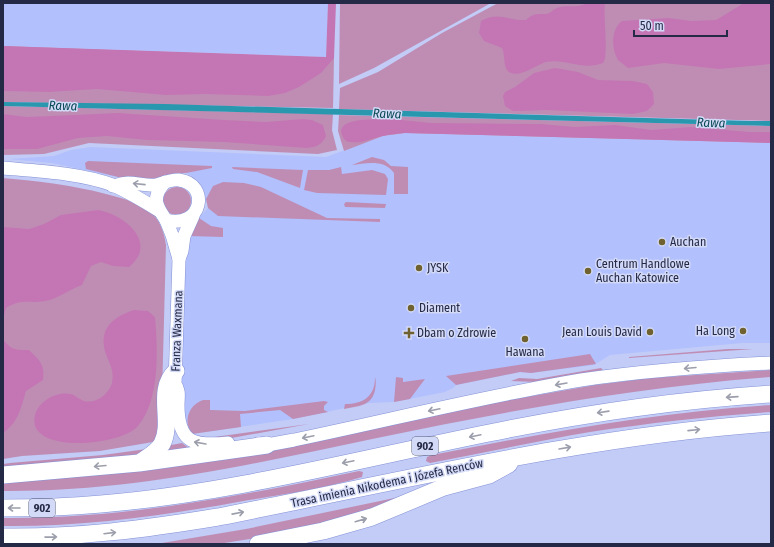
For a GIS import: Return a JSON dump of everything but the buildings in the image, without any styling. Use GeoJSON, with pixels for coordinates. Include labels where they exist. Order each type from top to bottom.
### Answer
{"type":"FeatureCollection","features":[{"type":"Feature","properties":{"kind":"main road"},"geometry":{"type":"LineString","coordinates":[[139,463],[151,455],[162,444],[165,434],[166,385],[169,377],[176,370]]}},
{"type":"Feature","properties":{"kind":"main road","name":"902"},"geometry":{"type":"LineString","coordinates":[[3,508],[81,506],[166,496],[246,483],[573,417],[715,398],[771,394]]}},
{"type":"Feature","properties":{"kind":"main road","name":"Trasa imienia Nikodema i Józefa Renców"},"geometry":{"type":"LineString","coordinates":[[3,537],[71,536],[191,522],[527,455],[620,439],[720,427],[771,423]]}},
{"type":"Feature","properties":{"kind":"main road"},"geometry":{"type":"LineString","coordinates":[[3,474],[139,463],[267,445]]}},
{"type":"Feature","properties":{"kind":"main road"},"geometry":{"type":"LineString","coordinates":[[258,544],[323,531],[372,517],[444,487],[489,475],[527,455]]}},
{"type":"Feature","properties":{"kind":"street"},"geometry":{"type":"LineString","coordinates":[[3,168],[67,175],[113,186],[162,215],[183,222],[198,210],[199,202],[196,190],[190,184],[180,180],[149,185],[128,183],[113,186]]}},
{"type":"Feature","properties":{"kind":"street"},"geometry":{"type":"LineString","coordinates":[[165,182],[156,197],[162,215],[172,235],[178,259]]}},
{"type":"Feature","properties":{"kind":"street"},"geometry":{"type":"LineString","coordinates":[[178,259],[182,251],[184,236],[192,216]]}},
{"type":"Feature","properties":{"kind":"street","name":"Franza Waxmana"},"geometry":{"type":"LineString","coordinates":[[178,259],[175,384],[179,389],[178,406],[180,423],[185,434],[194,443],[207,445],[236,442],[267,445]]}},
{"type":"Feature","properties":{"kind":"street"},"geometry":{"type":"LineString","coordinates":[[267,445],[508,394],[582,380],[668,370],[771,363]]}},
{"type":"Feature","properties":{"kind":"shaded area"},"geometry":{"type":"Polygon","coordinates":[[[3,3],[328,3],[326,57],[3,46],[3,3]]]}},
{"type":"Feature","properties":{"kind":"shaded area"},"geometry":{"type":"Polygon","coordinates":[[[328,3],[336,3],[334,58],[321,73],[299,87],[285,93],[268,96],[206,94],[166,95],[97,89],[49,92],[3,91],[3,46],[326,57],[328,3]]]}},
{"type":"Feature","properties":{"kind":"shaded area"},"geometry":{"type":"Polygon","coordinates":[[[340,3],[491,3],[374,68],[339,84],[340,3]]]}},
{"type":"Feature","properties":{"kind":"shaded area"},"geometry":{"type":"Polygon","coordinates":[[[498,3],[771,3],[771,121],[339,109],[340,88],[378,72],[442,33],[498,3]]]}},
{"type":"Feature","properties":{"kind":"shaded area"},"geometry":{"type":"Polygon","coordinates":[[[587,3],[605,3],[606,53],[603,63],[588,66],[553,61],[546,62],[524,72],[515,74],[506,69],[502,48],[484,41],[479,33],[481,21],[487,18],[498,17],[526,20],[533,15],[548,14],[561,7],[580,6],[587,3]]]}},
{"type":"Feature","properties":{"kind":"shaded area"},"geometry":{"type":"Polygon","coordinates":[[[744,3],[771,3],[771,64],[719,69],[664,63],[628,68],[618,60],[614,50],[613,39],[618,24],[622,21],[669,18],[691,21],[716,20],[744,3]]]}},
{"type":"Feature","properties":{"kind":"shaded area"},"geometry":{"type":"Polygon","coordinates":[[[3,46],[334,58],[333,108],[3,102],[3,46]]]}},
{"type":"Feature","properties":{"kind":"shaded area"},"geometry":{"type":"Polygon","coordinates":[[[555,68],[578,72],[598,80],[633,81],[647,84],[653,92],[654,104],[647,111],[633,114],[546,110],[513,111],[505,106],[503,96],[505,92],[515,87],[534,73],[555,68]]]}},
{"type":"Feature","properties":{"kind":"shaded area"},"geometry":{"type":"Polygon","coordinates":[[[3,106],[333,114],[332,130],[337,150],[318,154],[89,143],[44,154],[3,155],[3,106]]]}},
{"type":"Feature","properties":{"kind":"shaded area"},"geometry":{"type":"Polygon","coordinates":[[[118,113],[266,122],[303,119],[312,120],[323,125],[326,136],[323,142],[307,148],[224,142],[147,140],[107,136],[78,138],[37,149],[3,149],[3,114],[27,117],[118,113]]]}},
{"type":"Feature","properties":{"kind":"shaded area"},"geometry":{"type":"Polygon","coordinates":[[[339,115],[771,126],[771,143],[405,133],[383,136],[344,151],[338,131],[339,115]]]}},
{"type":"Feature","properties":{"kind":"shaded area"},"geometry":{"type":"Polygon","coordinates":[[[369,119],[392,119],[431,123],[541,124],[575,127],[615,125],[651,130],[691,127],[750,132],[771,132],[771,143],[405,133],[388,135],[363,142],[349,142],[343,137],[341,130],[344,125],[351,122],[369,119]]]}},
{"type":"Feature","properties":{"kind":"shaded area"},"geometry":{"type":"Polygon","coordinates":[[[405,133],[771,143],[771,343],[742,343],[610,355],[594,365],[531,373],[520,372],[456,385],[445,392],[394,402],[369,403],[293,419],[192,434],[185,422],[181,403],[186,244],[199,218],[208,208],[204,191],[200,184],[196,179],[186,173],[175,173],[164,176],[130,180],[52,163],[9,159],[54,156],[71,150],[91,147],[326,157],[383,136],[405,133]]]}},
{"type":"Feature","properties":{"kind":"shaded area"},"geometry":{"type":"Polygon","coordinates":[[[372,157],[384,160],[391,166],[408,167],[408,194],[394,194],[394,173],[386,166],[375,163],[352,165],[372,157]]]}},
{"type":"Feature","properties":{"kind":"shaded area"},"geometry":{"type":"Polygon","coordinates":[[[88,161],[212,166],[212,168],[186,173],[170,174],[150,181],[130,180],[86,169],[85,163],[88,161]]]}},
{"type":"Feature","properties":{"kind":"shaded area"},"geometry":{"type":"Polygon","coordinates":[[[232,167],[303,170],[300,188],[257,172],[233,169],[232,167]]]}},
{"type":"Feature","properties":{"kind":"shaded area"},"geometry":{"type":"Polygon","coordinates":[[[341,167],[342,174],[372,170],[385,174],[388,179],[386,195],[317,193],[304,190],[308,170],[329,170],[341,167]]]}},
{"type":"Feature","properties":{"kind":"shaded area"},"geometry":{"type":"Polygon","coordinates":[[[3,178],[68,186],[123,198],[134,202],[153,214],[159,222],[163,231],[166,245],[161,433],[159,441],[100,451],[22,456],[3,459],[3,178]]]}},
{"type":"Feature","properties":{"kind":"shaded area"},"geometry":{"type":"Polygon","coordinates":[[[223,182],[244,183],[261,187],[327,218],[380,219],[380,222],[218,216],[208,208],[206,199],[213,186],[223,182]]]}},
{"type":"Feature","properties":{"kind":"shaded area"},"geometry":{"type":"Polygon","coordinates":[[[177,187],[187,191],[191,201],[187,211],[177,215],[167,211],[163,201],[167,191],[177,187]]]}},
{"type":"Feature","properties":{"kind":"shaded area"},"geometry":{"type":"Polygon","coordinates":[[[346,202],[386,204],[385,208],[345,207],[344,204],[346,202]]]}},
{"type":"Feature","properties":{"kind":"shaded area"},"geometry":{"type":"Polygon","coordinates":[[[98,210],[118,217],[127,223],[134,231],[139,239],[140,249],[137,258],[129,267],[113,266],[101,262],[91,266],[82,285],[50,300],[39,302],[21,302],[12,305],[6,308],[3,319],[3,227],[29,229],[44,224],[61,215],[98,210]]]}},
{"type":"Feature","properties":{"kind":"shaded area"},"geometry":{"type":"Polygon","coordinates":[[[199,218],[211,226],[223,228],[223,237],[188,236],[199,218]]]}},
{"type":"Feature","properties":{"kind":"shaded area"},"geometry":{"type":"Polygon","coordinates":[[[134,310],[148,311],[155,317],[157,344],[154,389],[145,415],[138,426],[129,433],[96,442],[77,443],[59,441],[45,436],[36,428],[35,415],[40,405],[44,401],[65,393],[89,402],[97,400],[108,391],[112,383],[113,376],[104,348],[105,333],[112,322],[118,317],[134,310]]]}},
{"type":"Feature","properties":{"kind":"shaded area"},"geometry":{"type":"Polygon","coordinates":[[[3,339],[14,349],[29,350],[36,357],[42,366],[43,380],[26,391],[16,420],[3,433],[3,339]]]}},
{"type":"Feature","properties":{"kind":"shaded area"},"geometry":{"type":"Polygon","coordinates":[[[728,349],[753,349],[629,358],[629,357],[728,349]]]}},
{"type":"Feature","properties":{"kind":"shaded area"},"geometry":{"type":"Polygon","coordinates":[[[590,354],[596,364],[531,373],[520,372],[456,385],[446,376],[590,354]]]}},
{"type":"Feature","properties":{"kind":"shaded area"},"geometry":{"type":"Polygon","coordinates":[[[601,368],[604,371],[537,382],[511,381],[519,378],[537,379],[601,368]]]}},
{"type":"Feature","properties":{"kind":"shaded area"},"geometry":{"type":"Polygon","coordinates":[[[771,370],[771,377],[672,387],[524,409],[192,475],[98,487],[3,491],[3,481],[274,450],[498,402],[595,385],[650,378],[771,370]]]}},
{"type":"Feature","properties":{"kind":"shaded area"},"geometry":{"type":"Polygon","coordinates":[[[375,377],[375,390],[371,399],[359,406],[344,409],[345,404],[357,403],[367,398],[373,390],[375,377]]]}},
{"type":"Feature","properties":{"kind":"shaded area"},"geometry":{"type":"Polygon","coordinates":[[[396,377],[403,378],[403,382],[425,379],[410,399],[394,402],[396,377]]]}},
{"type":"Feature","properties":{"kind":"shaded area"},"geometry":{"type":"Polygon","coordinates":[[[210,400],[210,410],[245,411],[324,401],[328,402],[324,406],[324,410],[328,412],[293,419],[280,410],[240,414],[241,427],[192,434],[188,424],[188,414],[198,402],[210,400]]]}},
{"type":"Feature","properties":{"kind":"shaded area"},"geometry":{"type":"Polygon","coordinates":[[[771,405],[771,412],[703,418],[590,432],[430,463],[426,461],[427,457],[432,455],[600,424],[728,408],[771,405]]]}},
{"type":"Feature","properties":{"kind":"shaded area"},"geometry":{"type":"Polygon","coordinates":[[[309,424],[226,439],[200,439],[309,424]]]}},
{"type":"Feature","properties":{"kind":"shaded area"},"geometry":{"type":"Polygon","coordinates":[[[182,443],[190,449],[162,452],[166,446],[182,443]]]}},
{"type":"Feature","properties":{"kind":"shaded area"},"geometry":{"type":"Polygon","coordinates":[[[154,448],[145,454],[3,468],[3,464],[10,463],[103,455],[154,448]]]}},
{"type":"Feature","properties":{"kind":"shaded area"},"geometry":{"type":"Polygon","coordinates":[[[359,471],[363,472],[362,477],[334,484],[292,493],[188,511],[96,522],[34,526],[3,526],[3,518],[93,515],[138,510],[226,497],[359,471]]]}},
{"type":"Feature","properties":{"kind":"shaded area"},"geometry":{"type":"Polygon","coordinates":[[[404,496],[376,510],[281,534],[218,544],[156,544],[246,529],[404,496]]]}},
{"type":"Feature","properties":{"kind":"water","name":"Rawa"},"geometry":{"type":"Polygon","coordinates":[[[3,102],[165,104],[771,121],[771,126],[3,106],[3,102]]]}},
{"type":"Feature","properties":{"kind":"place","name":"Auchan"},"geometry":{"type":"Point","coordinates":[662,242]}},
{"type":"Feature","properties":{"kind":"place","name":"JYSK"},"geometry":{"type":"Point","coordinates":[419,268]}},
{"type":"Feature","properties":{"kind":"place","name":"Centrum Handlowe Auchan Katowice"},"geometry":{"type":"Point","coordinates":[588,271]}},
{"type":"Feature","properties":{"kind":"place","name":"Diament"},"geometry":{"type":"Point","coordinates":[411,308]}},
{"type":"Feature","properties":{"kind":"place","name":"Ha Long"},"geometry":{"type":"Point","coordinates":[743,331]}},
{"type":"Feature","properties":{"kind":"place","name":"Jean Louis David"},"geometry":{"type":"Point","coordinates":[650,332]}},
{"type":"Feature","properties":{"kind":"place","name":"Dbam o Zdrowie"},"geometry":{"type":"Point","coordinates":[409,333]}},
{"type":"Feature","properties":{"kind":"place","name":"Hawana"},"geometry":{"type":"Point","coordinates":[525,339]}}]}
